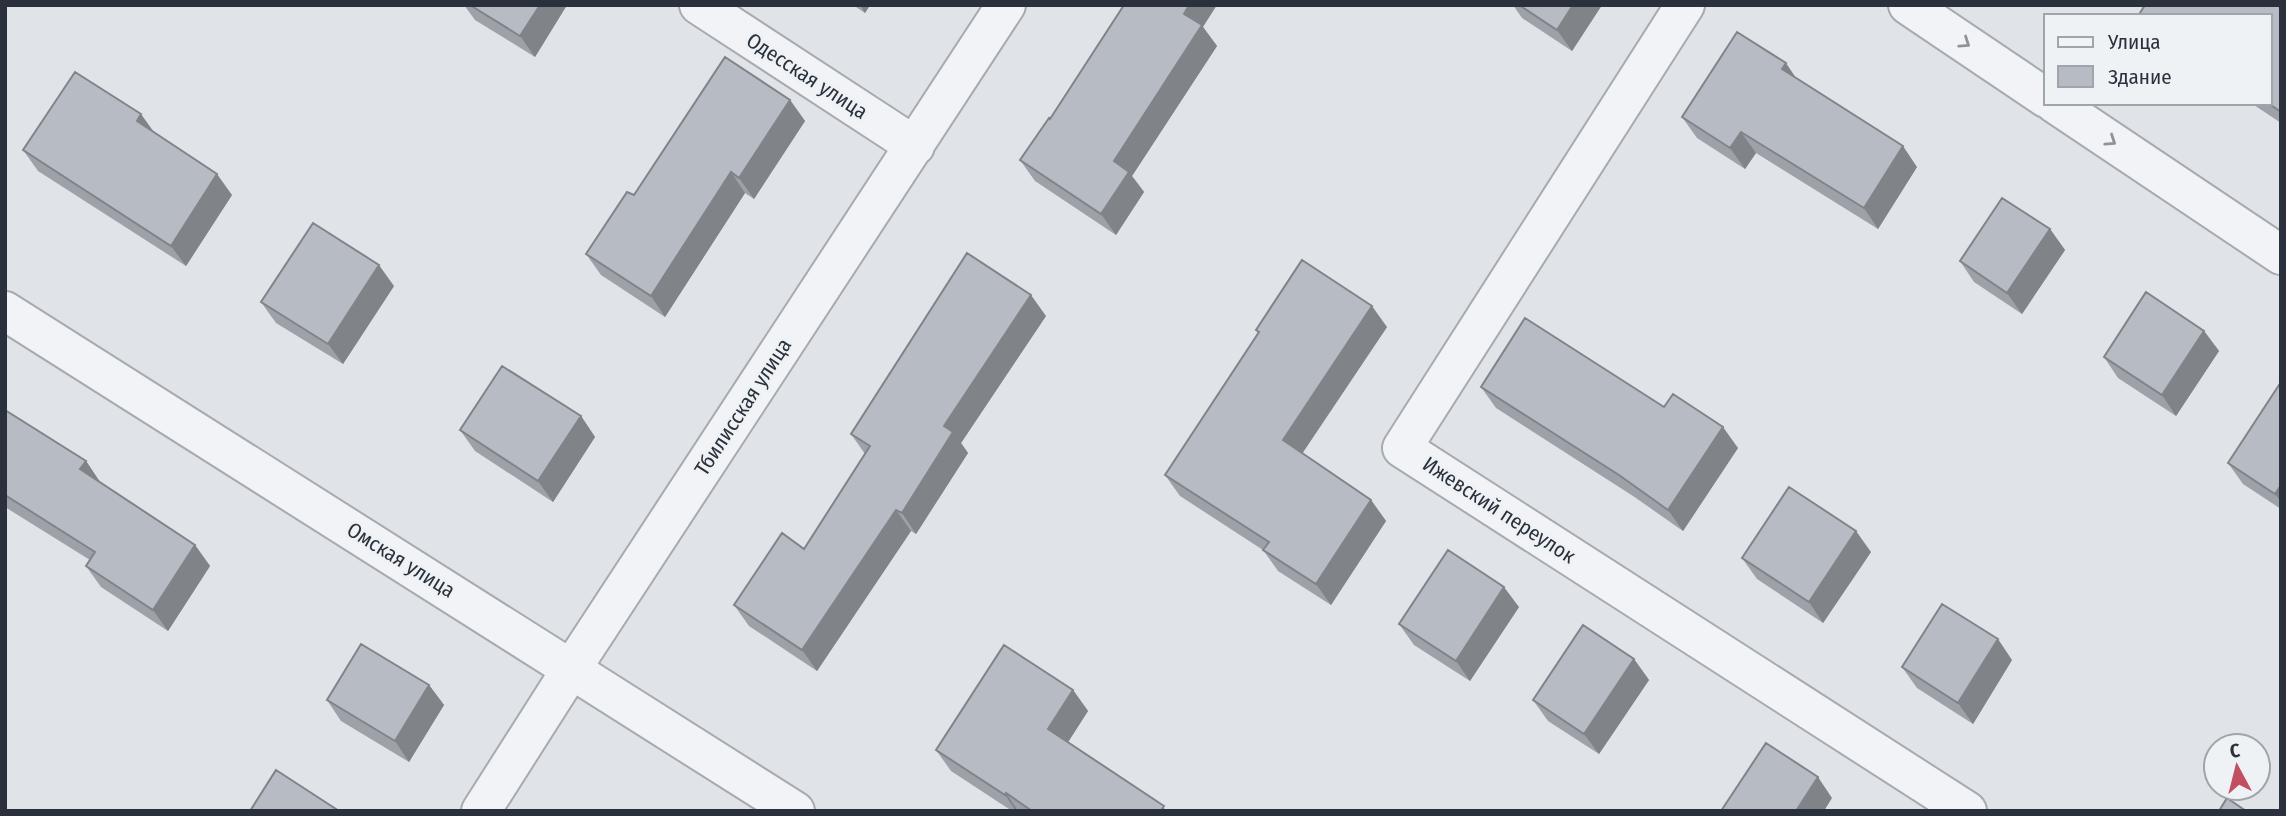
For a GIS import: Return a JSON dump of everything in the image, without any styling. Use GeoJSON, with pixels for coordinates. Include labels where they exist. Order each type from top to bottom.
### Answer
{"type":"FeatureCollection","features":[{"type":"Feature","properties":{"kind":"street","name":"Одесская улица"},"geometry":{"type":"LineString","coordinates":[[699,5],[915,146]]}},
{"type":"Feature","properties":{"kind":"street","name":"Тбилисская улица"},"geometry":{"type":"LineString","coordinates":[[481,811],[1006,5]]}},
{"type":"Feature","properties":{"kind":"street","name":"Ижевский переулок"},"geometry":{"type":"LineString","coordinates":[[1685,5],[1402,448],[1967,811]]}},
{"type":"Feature","properties":{"kind":"street"},"geometry":{"type":"LineString","coordinates":[[1908,5],[2044,97]]}},
{"type":"Feature","properties":{"kind":"street"},"geometry":{"type":"LineString","coordinates":[[2057,105],[2281,255]]}},
{"type":"Feature","properties":{"kind":"street","name":"Омская улица"},"geometry":{"type":"LineString","coordinates":[[5,311],[795,811]]}},
{"type":"Feature","properties":{"kind":"building"},"geometry":{"type":"Polygon","coordinates":[[[470,5],[540,5],[520,36],[470,5]]]}},
{"type":"Feature","properties":{"kind":"building"},"geometry":{"type":"Polygon","coordinates":[[[1124,5],[1189,5],[1184,14],[1202,25],[1114,161],[1129,172],[1101,214],[1020,160],[1124,5]]]}},
{"type":"Feature","properties":{"kind":"building"},"geometry":{"type":"Polygon","coordinates":[[[1519,5],[1573,5],[1557,30],[1519,5]]]}},
{"type":"Feature","properties":{"kind":"building"},"geometry":{"type":"Polygon","coordinates":[[[2145,5],[2277,5],[2281,8],[2281,112],[2271,105],[2272,14],[2139,14],[2145,5]]]}},
{"type":"Feature","properties":{"kind":"building"},"geometry":{"type":"Polygon","coordinates":[[[1737,32],[1786,63],[1782,69],[1903,146],[1864,208],[1741,132],[1730,148],[1682,117],[1737,32]]]}},
{"type":"Feature","properties":{"kind":"building"},"geometry":{"type":"Polygon","coordinates":[[[725,57],[790,100],[739,178],[731,172],[651,296],[586,254],[627,192],[634,195],[725,57]]]}},
{"type":"Feature","properties":{"kind":"building"},"geometry":{"type":"Polygon","coordinates":[[[75,72],[141,114],[137,121],[217,174],[171,246],[23,150],[75,72]]]}},
{"type":"Feature","properties":{"kind":"building"},"geometry":{"type":"Polygon","coordinates":[[[2002,198],[2050,229],[2007,293],[1960,261],[2002,198]]]}},
{"type":"Feature","properties":{"kind":"building"},"geometry":{"type":"Polygon","coordinates":[[[313,223],[379,265],[328,344],[261,302],[313,223]]]}},
{"type":"Feature","properties":{"kind":"building"},"geometry":{"type":"Polygon","coordinates":[[[967,253],[1031,295],[944,426],[953,432],[902,513],[896,510],[802,650],[734,605],[782,533],[804,549],[870,446],[851,434],[967,253]]]}},
{"type":"Feature","properties":{"kind":"building"},"geometry":{"type":"Polygon","coordinates":[[[1302,260],[1372,306],[1283,440],[1371,500],[1316,584],[1263,550],[1269,542],[1165,475],[1259,332],[1256,330],[1302,260]]]}},
{"type":"Feature","properties":{"kind":"building"},"geometry":{"type":"Polygon","coordinates":[[[2146,292],[2204,331],[2162,395],[2104,357],[2146,292]]]}},
{"type":"Feature","properties":{"kind":"building"},"geometry":{"type":"Polygon","coordinates":[[[1525,318],[1664,407],[1673,394],[1723,427],[1668,510],[1619,475],[1481,387],[1525,318]]]}},
{"type":"Feature","properties":{"kind":"building"},"geometry":{"type":"Polygon","coordinates":[[[502,366],[581,416],[538,481],[460,430],[502,366]]]}},
{"type":"Feature","properties":{"kind":"building"},"geometry":{"type":"Polygon","coordinates":[[[2279,385],[2281,485],[2275,494],[2228,463],[2279,385]]]}},
{"type":"Feature","properties":{"kind":"building"},"geometry":{"type":"Polygon","coordinates":[[[5,410],[86,461],[80,469],[195,545],[153,610],[86,566],[95,552],[5,495],[5,410]]]}},
{"type":"Feature","properties":{"kind":"building"},"geometry":{"type":"Polygon","coordinates":[[[1789,487],[1856,531],[1809,602],[1742,558],[1789,487]]]}},
{"type":"Feature","properties":{"kind":"building"},"geometry":{"type":"Polygon","coordinates":[[[1448,550],[1504,587],[1456,661],[1399,624],[1448,550]]]}},
{"type":"Feature","properties":{"kind":"building"},"geometry":{"type":"Polygon","coordinates":[[[1942,604],[1998,639],[1958,703],[1902,667],[1942,604]]]}},
{"type":"Feature","properties":{"kind":"building"},"geometry":{"type":"Polygon","coordinates":[[[1583,625],[1634,659],[1584,734],[1533,700],[1583,625]]]}},
{"type":"Feature","properties":{"kind":"building"},"geometry":{"type":"Polygon","coordinates":[[[361,644],[429,685],[395,741],[327,700],[361,644]]]}},
{"type":"Feature","properties":{"kind":"building"},"geometry":{"type":"Polygon","coordinates":[[[1004,645],[1073,690],[1048,729],[1164,806],[1161,811],[1032,811],[936,750],[1004,645]]]}},
{"type":"Feature","properties":{"kind":"building"},"geometry":{"type":"Polygon","coordinates":[[[1766,743],[1818,777],[1796,811],[1721,811],[1766,743]]]}},
{"type":"Feature","properties":{"kind":"building"},"geometry":{"type":"Polygon","coordinates":[[[276,770],[339,811],[250,811],[276,770]]]}},
{"type":"Feature","properties":{"kind":"building"},"geometry":{"type":"Polygon","coordinates":[[[2225,802],[2233,802],[2246,811],[2219,811],[2225,802]]]}}]}
